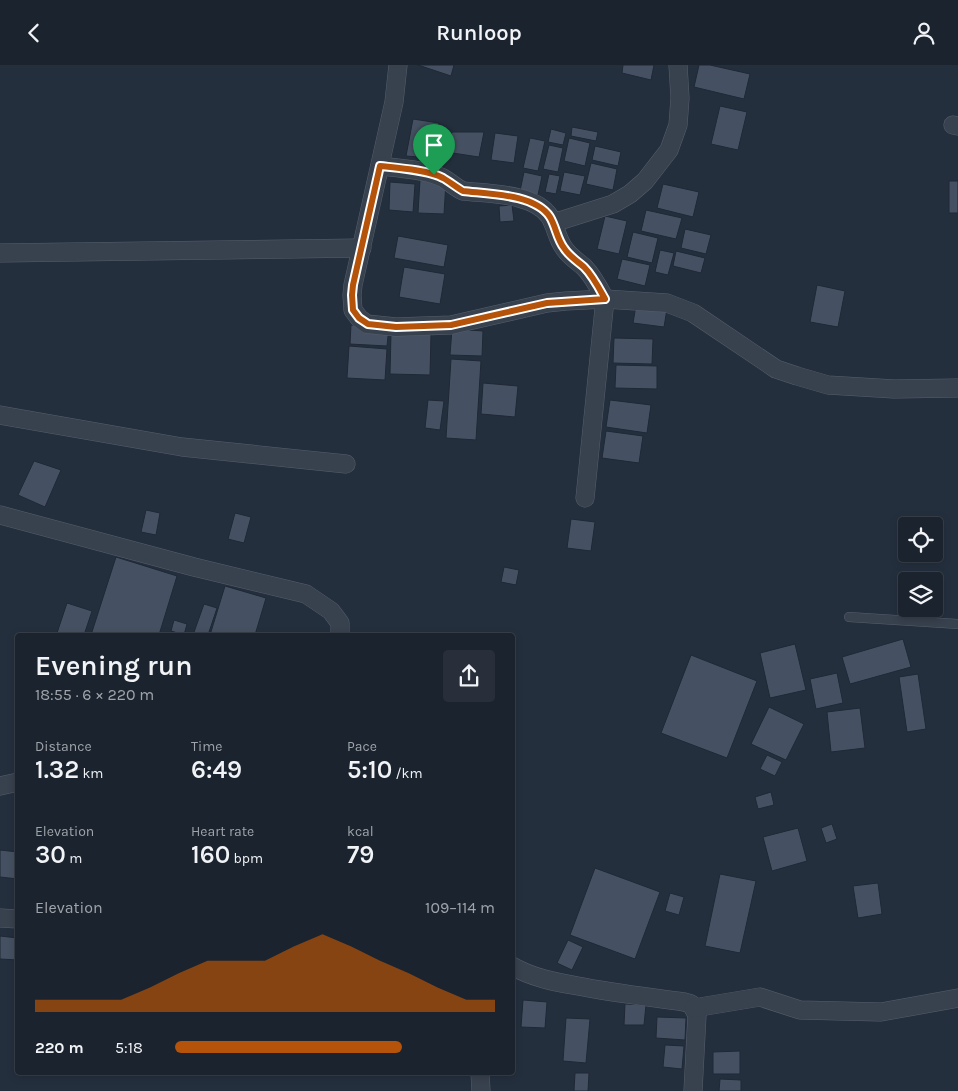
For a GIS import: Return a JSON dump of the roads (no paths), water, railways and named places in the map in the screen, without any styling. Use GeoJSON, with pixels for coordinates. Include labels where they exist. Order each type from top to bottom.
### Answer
{"type":"FeatureCollection","features":[{"type":"Feature","properties":{"kind":"street"},"geometry":{"type":"LineString","coordinates":[[398,65],[394,102],[353,285],[353,310],[359,318],[368,324],[396,327],[451,325],[547,303],[605,299],[667,303],[682,308],[700,318],[776,369],[828,385],[894,389],[958,388]]}},
{"type":"Feature","properties":{"kind":"street"},"geometry":{"type":"LineString","coordinates":[[553,223],[613,204],[630,194],[646,181],[669,150],[678,125],[680,97],[678,65]]}},
{"type":"Feature","properties":{"kind":"street"},"geometry":{"type":"LineString","coordinates":[[380,166],[424,172],[442,178],[463,191],[523,198],[537,205],[544,209],[553,223],[558,239],[564,249],[596,282],[605,299],[585,498]]}},
{"type":"Feature","properties":{"kind":"street"},"geometry":{"type":"LineString","coordinates":[[0,253],[362,248]]}},
{"type":"Feature","properties":{"kind":"street"},"geometry":{"type":"LineString","coordinates":[[0,415],[182,447],[346,464]]}},
{"type":"Feature","properties":{"kind":"street"},"geometry":{"type":"LineString","coordinates":[[0,515],[194,567],[306,594],[331,611],[340,623],[340,633]]}},
{"type":"Feature","properties":{"kind":"street"},"geometry":{"type":"LineString","coordinates":[[0,786],[15,783]]}},
{"type":"Feature","properties":{"kind":"street"},"geometry":{"type":"LineString","coordinates":[[0,918],[15,919]]}},
{"type":"Feature","properties":{"kind":"street"},"geometry":{"type":"LineString","coordinates":[[515,968],[539,978],[610,992],[684,1001],[691,1004],[697,1015],[693,1091]]}},
{"type":"Feature","properties":{"kind":"street"},"geometry":{"type":"LineString","coordinates":[[694,1008],[760,997],[800,1010],[882,1012],[958,998]]}},
{"type":"Feature","properties":{"kind":"street"},"geometry":{"type":"LineString","coordinates":[[480,1075],[481,1091]]}},
{"type":"Feature","properties":{"kind":"lane"},"geometry":{"type":"LineString","coordinates":[[849,617],[958,624]]}}]}
